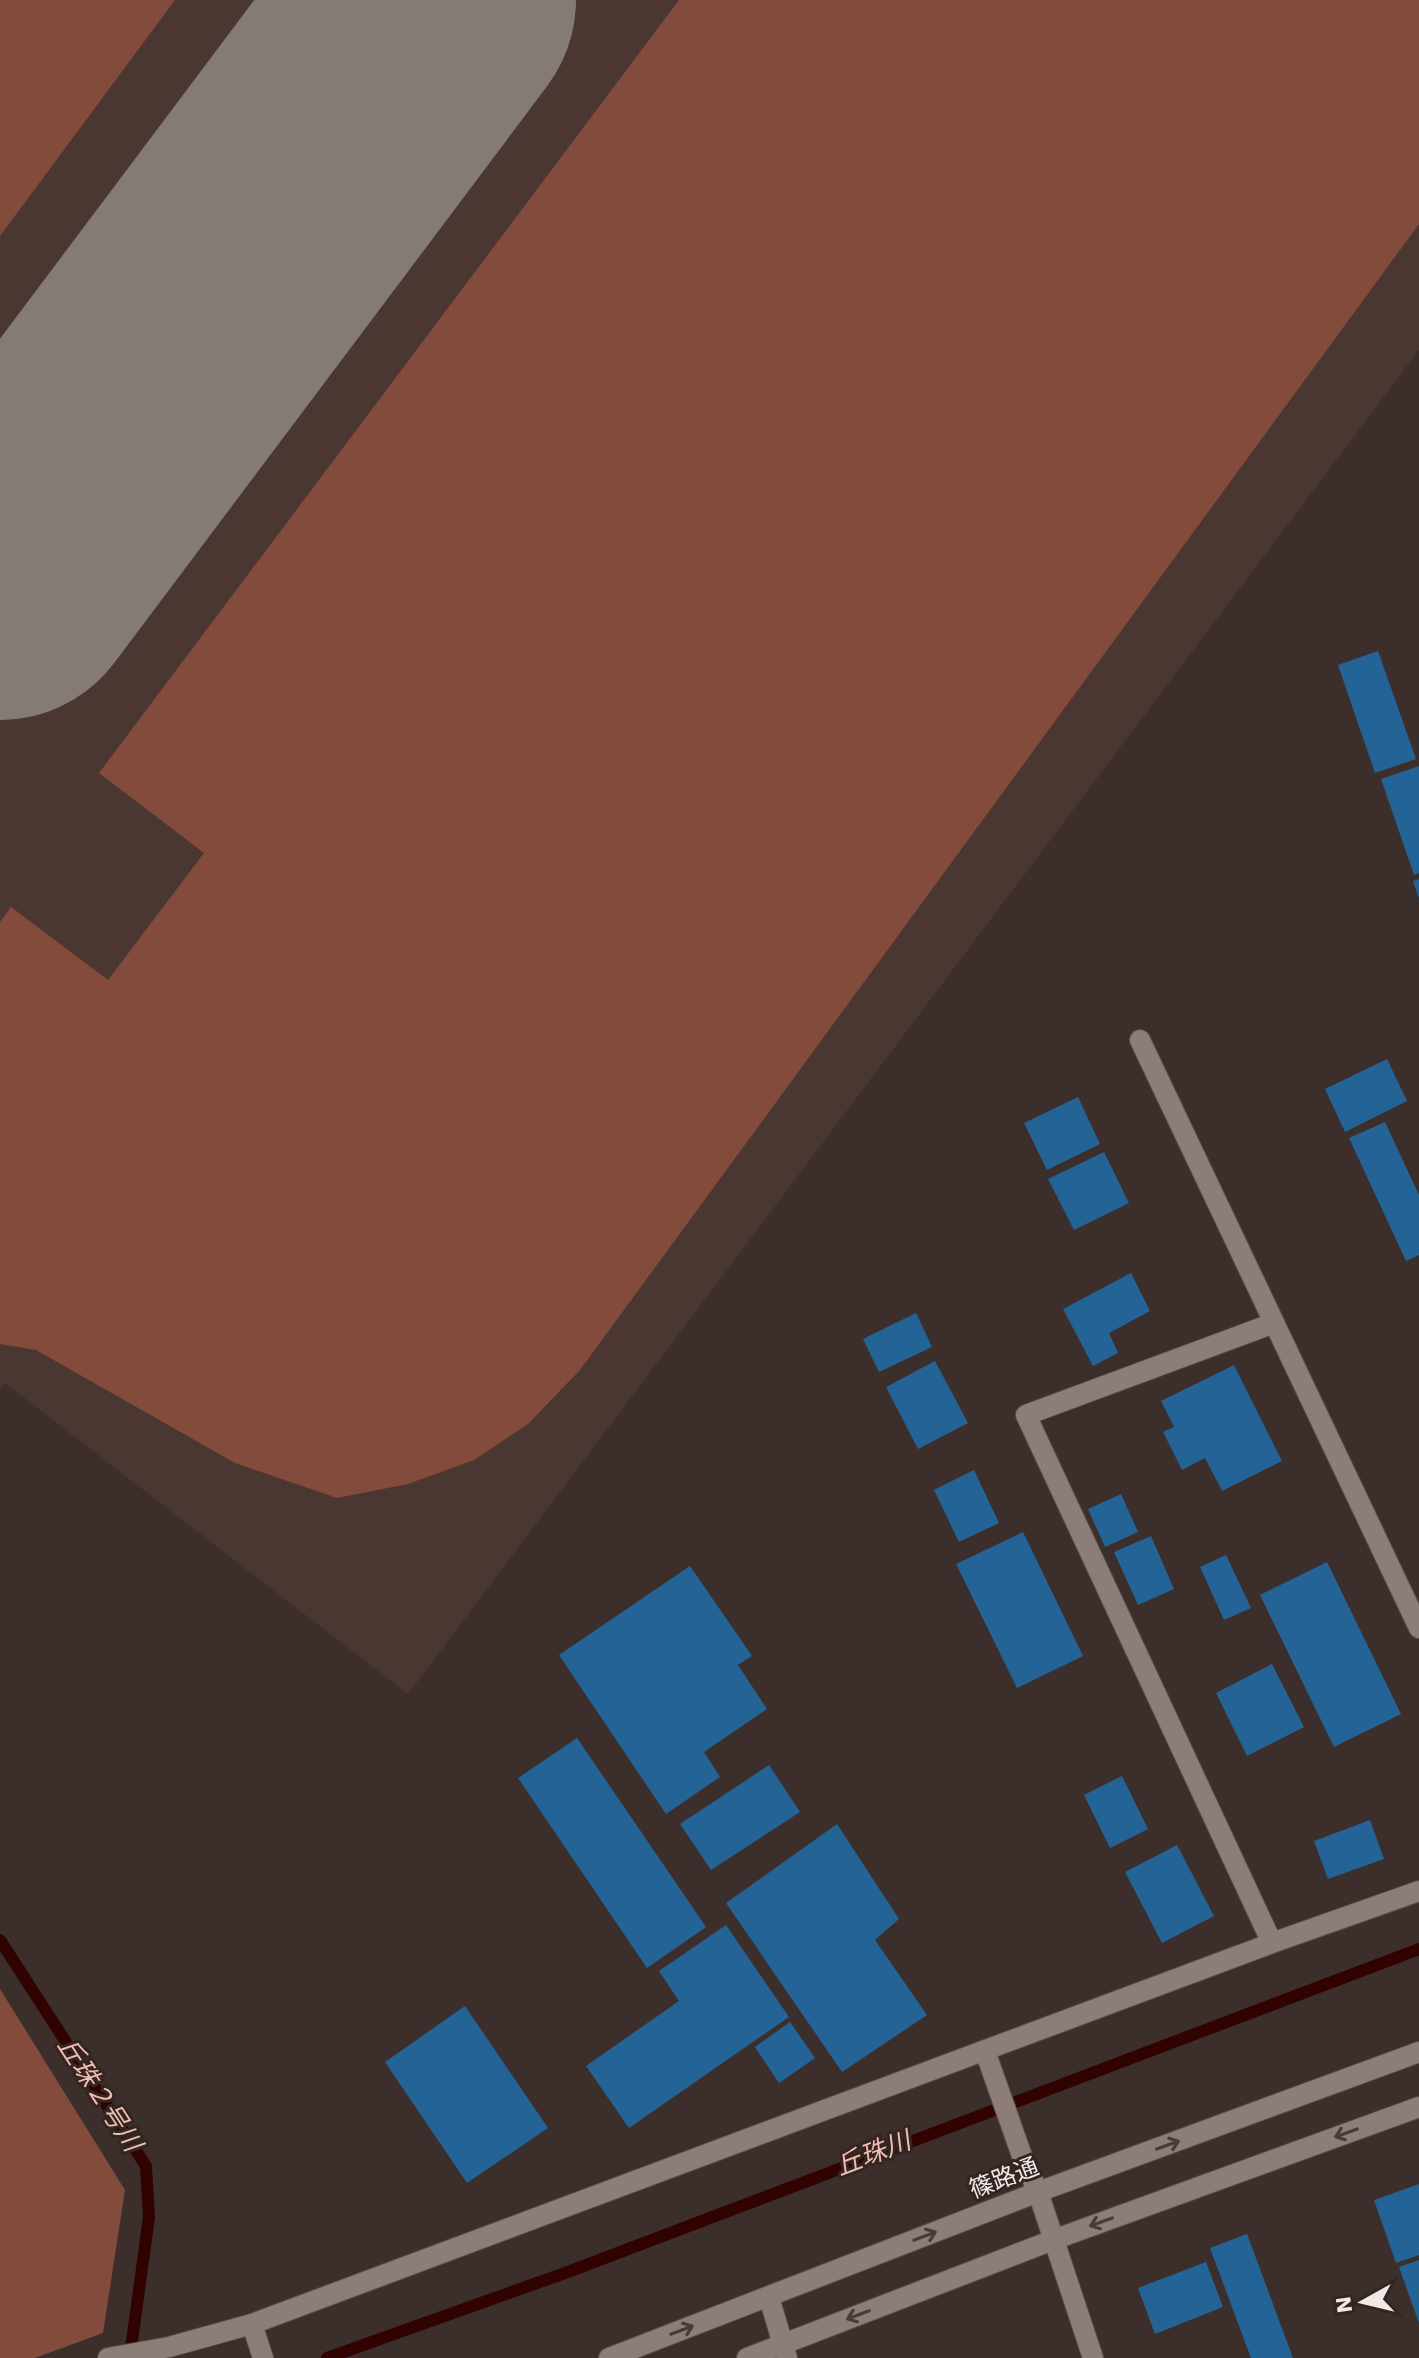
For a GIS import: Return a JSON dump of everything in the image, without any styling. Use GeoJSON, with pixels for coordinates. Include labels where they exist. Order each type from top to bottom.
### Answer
{"type":"FeatureCollection","features":[{"type":"Feature","properties":{"kind":"street"},"geometry":{"type":"LineString","coordinates":[[1140,1040],[1419,1628]]}},
{"type":"Feature","properties":{"kind":"street"},"geometry":{"type":"LineString","coordinates":[[1272,1943],[1026,1415],[1274,1323]]}},
{"type":"Feature","properties":{"kind":"street"},"geometry":{"type":"LineString","coordinates":[[108,2358],[169,2347],[252,2324],[1419,1891]]}},
{"type":"Feature","properties":{"kind":"street"},"geometry":{"type":"LineString","coordinates":[[985,2051],[1038,2192],[1093,2358]]}},
{"type":"Feature","properties":{"kind":"street","name":"篠路通"},"geometry":{"type":"LineString","coordinates":[[609,2358],[1038,2192],[1419,2052]]}},
{"type":"Feature","properties":{"kind":"street"},"geometry":{"type":"LineString","coordinates":[[747,2358],[784,2351],[1053,2240],[1419,2107]]}},
{"type":"Feature","properties":{"kind":"street"},"geometry":{"type":"LineString","coordinates":[[769,2297],[784,2351]]}},
{"type":"Feature","properties":{"kind":"street"},"geometry":{"type":"LineString","coordinates":[[252,2324],[261,2352]]}},
{"type":"Feature","properties":{"kind":"shaded area"},"geometry":{"type":"Polygon","coordinates":[[[0,0],[1419,0],[1419,350],[408,1694],[5,1383],[0,1387],[0,0]]]}},
{"type":"Feature","properties":{"kind":"shaded area"},"geometry":{"type":"Polygon","coordinates":[[[0,0],[175,0],[0,236],[0,0]]]}},
{"type":"Feature","properties":{"kind":"shaded area"},"geometry":{"type":"Polygon","coordinates":[[[679,0],[1419,0],[1419,224],[580,1370],[528,1424],[474,1460],[408,1484],[337,1498],[235,1463],[36,1350],[0,1344],[0,922],[11,907],[108,980],[204,853],[99,773],[679,0]]]}},
{"type":"Feature","properties":{"kind":"shaded area"},"geometry":{"type":"Polygon","coordinates":[[[0,1989],[125,2190],[103,2333],[35,2358],[0,2358],[0,1989]]]}},
{"type":"Feature","properties":{"kind":"building"},"geometry":{"type":"Polygon","coordinates":[[[1378,651],[1416,759],[1375,773],[1338,665],[1378,651]]]}},
{"type":"Feature","properties":{"kind":"building"},"geometry":{"type":"Polygon","coordinates":[[[1419,766],[1419,873],[1414,875],[1381,779],[1419,766]]]}},
{"type":"Feature","properties":{"kind":"building"},"geometry":{"type":"Polygon","coordinates":[[[1419,879],[1419,898],[1413,881],[1419,879]]]}},
{"type":"Feature","properties":{"kind":"building"},"geometry":{"type":"Polygon","coordinates":[[[1387,1059],[1407,1101],[1345,1132],[1325,1089],[1387,1059]]]}},
{"type":"Feature","properties":{"kind":"building"},"geometry":{"type":"Polygon","coordinates":[[[1078,1097],[1100,1144],[1047,1170],[1024,1123],[1078,1097]]]}},
{"type":"Feature","properties":{"kind":"building"},"geometry":{"type":"Polygon","coordinates":[[[1385,1122],[1419,1195],[1419,1255],[1406,1261],[1349,1138],[1385,1122]]]}},
{"type":"Feature","properties":{"kind":"building"},"geometry":{"type":"Polygon","coordinates":[[[1104,1152],[1129,1203],[1074,1230],[1048,1179],[1104,1152]]]}},
{"type":"Feature","properties":{"kind":"building"},"geometry":{"type":"Polygon","coordinates":[[[1131,1273],[1150,1311],[1109,1333],[1118,1353],[1093,1366],[1063,1309],[1131,1273]]]}},
{"type":"Feature","properties":{"kind":"building"},"geometry":{"type":"Polygon","coordinates":[[[916,1313],[932,1347],[879,1372],[863,1339],[916,1313]]]}},
{"type":"Feature","properties":{"kind":"building"},"geometry":{"type":"Polygon","coordinates":[[[935,1361],[968,1423],[918,1449],[886,1387],[935,1361]]]}},
{"type":"Feature","properties":{"kind":"building"},"geometry":{"type":"Polygon","coordinates":[[[1234,1365],[1282,1461],[1222,1491],[1205,1458],[1182,1470],[1163,1432],[1174,1427],[1161,1401],[1234,1365]]]}},
{"type":"Feature","properties":{"kind":"building"},"geometry":{"type":"Polygon","coordinates":[[[974,1470],[999,1523],[959,1542],[934,1490],[974,1470]]]}},
{"type":"Feature","properties":{"kind":"building"},"geometry":{"type":"Polygon","coordinates":[[[1121,1494],[1138,1532],[1105,1547],[1088,1509],[1121,1494]]]}},
{"type":"Feature","properties":{"kind":"building"},"geometry":{"type":"Polygon","coordinates":[[[1023,1532],[1083,1656],[1017,1688],[956,1564],[1023,1532]]]}},
{"type":"Feature","properties":{"kind":"building"},"geometry":{"type":"Polygon","coordinates":[[[1151,1536],[1174,1589],[1138,1605],[1114,1552],[1151,1536]]]}},
{"type":"Feature","properties":{"kind":"building"},"geometry":{"type":"Polygon","coordinates":[[[1226,1555],[1251,1608],[1224,1620],[1200,1567],[1226,1555]]]}},
{"type":"Feature","properties":{"kind":"building"},"geometry":{"type":"Polygon","coordinates":[[[1327,1562],[1401,1714],[1334,1747],[1260,1595],[1327,1562]]]}},
{"type":"Feature","properties":{"kind":"building"},"geometry":{"type":"Polygon","coordinates":[[[690,1566],[752,1656],[738,1665],[767,1709],[704,1752],[720,1777],[666,1814],[559,1655],[690,1566]]]}},
{"type":"Feature","properties":{"kind":"building"},"geometry":{"type":"Polygon","coordinates":[[[1272,1664],[1304,1727],[1247,1756],[1216,1693],[1272,1664]]]}},
{"type":"Feature","properties":{"kind":"building"},"geometry":{"type":"Polygon","coordinates":[[[577,1738],[706,1927],[647,1968],[518,1778],[577,1738]]]}},
{"type":"Feature","properties":{"kind":"building"},"geometry":{"type":"Polygon","coordinates":[[[769,1765],[800,1812],[711,1870],[680,1824],[769,1765]]]}},
{"type":"Feature","properties":{"kind":"building"},"geometry":{"type":"Polygon","coordinates":[[[1122,1776],[1148,1829],[1110,1848],[1084,1795],[1122,1776]]]}},
{"type":"Feature","properties":{"kind":"building"},"geometry":{"type":"Polygon","coordinates":[[[1370,1820],[1384,1859],[1328,1879],[1314,1841],[1370,1820]]]}},
{"type":"Feature","properties":{"kind":"building"},"geometry":{"type":"Polygon","coordinates":[[[837,1824],[899,1919],[875,1940],[927,2015],[842,2072],[726,1903],[837,1824]]]}},
{"type":"Feature","properties":{"kind":"building"},"geometry":{"type":"Polygon","coordinates":[[[1177,1845],[1214,1916],[1162,1943],[1125,1872],[1177,1845]]]}},
{"type":"Feature","properties":{"kind":"building"},"geometry":{"type":"Polygon","coordinates":[[[726,1925],[789,2017],[629,2128],[586,2066],[679,2001],[659,1971],[726,1925]]]}},
{"type":"Feature","properties":{"kind":"building"},"geometry":{"type":"Polygon","coordinates":[[[465,2006],[548,2128],[467,2183],[385,2062],[465,2006]]]}},
{"type":"Feature","properties":{"kind":"building"},"geometry":{"type":"Polygon","coordinates":[[[790,2022],[815,2058],[779,2083],[755,2047],[790,2022]]]}},
{"type":"Feature","properties":{"kind":"building"},"geometry":{"type":"Polygon","coordinates":[[[1419,2184],[1419,2255],[1396,2263],[1374,2200],[1419,2184]]]}},
{"type":"Feature","properties":{"kind":"building"},"geometry":{"type":"Polygon","coordinates":[[[1247,2234],[1293,2358],[1251,2358],[1210,2248],[1247,2234]]]}},
{"type":"Feature","properties":{"kind":"building"},"geometry":{"type":"Polygon","coordinates":[[[1419,2260],[1419,2323],[1399,2267],[1419,2260]]]}},
{"type":"Feature","properties":{"kind":"building"},"geometry":{"type":"Polygon","coordinates":[[[1206,2262],[1223,2307],[1155,2334],[1138,2288],[1206,2262]]]}},
{"type":"Feature","properties":{"kind":"waterway","name":"丘珠２号川"},"geometry":{"type":"LineString","coordinates":[[0,1940],[146,2166],[149,2217],[130,2356]]}},
{"type":"Feature","properties":{"kind":"waterway","name":"丘珠川"},"geometry":{"type":"LineString","coordinates":[[327,2358],[565,2273],[1419,1949]]}},
{"type":"Feature","properties":{"kind":"runway"},"geometry":{"type":"LineString","coordinates":[[0,577],[433,0]]}}]}
